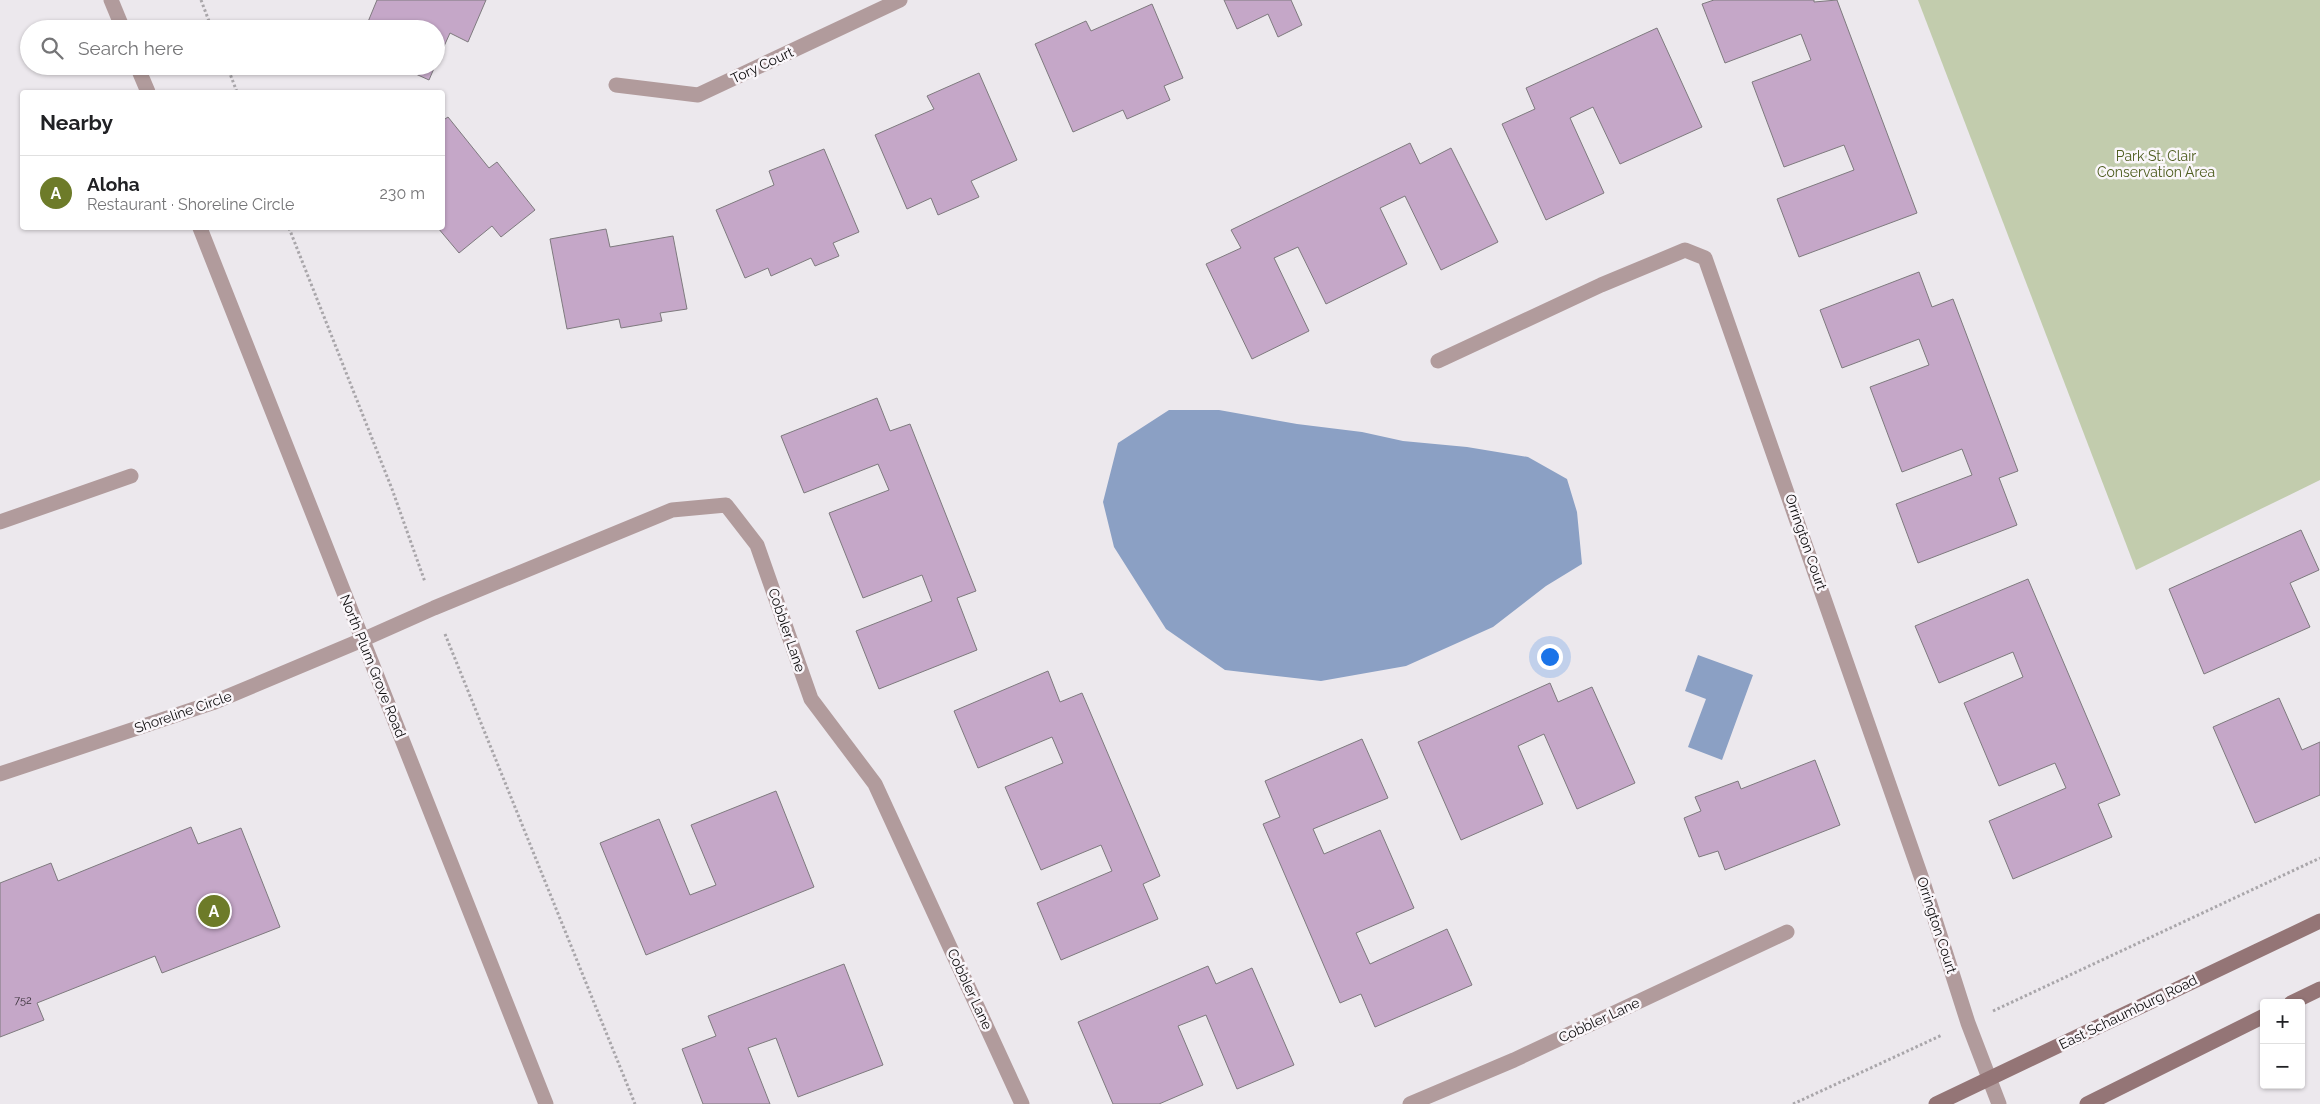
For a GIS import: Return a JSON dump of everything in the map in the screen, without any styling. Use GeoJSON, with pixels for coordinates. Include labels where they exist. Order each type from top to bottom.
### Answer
{"type":"FeatureCollection","features":[{"type":"Feature","properties":{"kind":"main road","name":"East Schaumburg Road"},"geometry":{"type":"LineString","coordinates":[[1936,1104],[2320,920]]}},
{"type":"Feature","properties":{"kind":"main road"},"geometry":{"type":"LineString","coordinates":[[2299,999],[2320,989]]}},
{"type":"Feature","properties":{"kind":"main road"},"geometry":{"type":"LineString","coordinates":[[2087,1104],[2260,1018]]}},
{"type":"Feature","properties":{"kind":"street"},"geometry":{"type":"LineString","coordinates":[[111,0],[119,20]]}},
{"type":"Feature","properties":{"kind":"street","name":"Tory Court"},"geometry":{"type":"LineString","coordinates":[[616,85],[698,95],[900,0]]}},
{"type":"Feature","properties":{"kind":"street"},"geometry":{"type":"LineString","coordinates":[[141,75],[147,90]]}},
{"type":"Feature","properties":{"kind":"street","name":"North Plum Grove Road"},"geometry":{"type":"LineString","coordinates":[[201,230],[546,1104]]}},
{"type":"Feature","properties":{"kind":"street","name":"Orrington Court"},"geometry":{"type":"LineString","coordinates":[[1438,361],[1602,285],[1685,250],[1705,258],[1907,835],[1968,1023],[1999,1104]]}},
{"type":"Feature","properties":{"kind":"street"},"geometry":{"type":"LineString","coordinates":[[0,522],[131,476]]}},
{"type":"Feature","properties":{"kind":"street","name":"Cobbler Lane"},"geometry":{"type":"LineString","coordinates":[[362,640],[434,608],[672,510],[726,504],[757,545],[811,699],[875,784],[1022,1104]]}},
{"type":"Feature","properties":{"kind":"street","name":"Shoreline Circle"},"geometry":{"type":"LineString","coordinates":[[0,774],[212,703],[362,640]]}},
{"type":"Feature","properties":{"kind":"street","name":"Cobbler Lane"},"geometry":{"type":"LineString","coordinates":[[1410,1104],[1514,1060],[1787,932]]}},
{"type":"Feature","properties":{"kind":"path"},"geometry":{"type":"LineString","coordinates":[[201,0],[209,20]]}},
{"type":"Feature","properties":{"kind":"path"},"geometry":{"type":"LineString","coordinates":[[230,75],[236,90]]}},
{"type":"Feature","properties":{"kind":"path"},"geometry":{"type":"LineString","coordinates":[[291,230],[392,489],[434,608],[635,1104]]}},
{"type":"Feature","properties":{"kind":"path"},"geometry":{"type":"LineString","coordinates":[[1793,1104],[2320,858]]}},
{"type":"Feature","properties":{"kind":"green space","name":"Park St. Clair Conservation Area"},"geometry":{"type":"Polygon","coordinates":[[[1918,0],[2320,0],[2320,480],[2136,570],[1918,0]]]}},
{"type":"Feature","properties":{"kind":"water"},"geometry":{"type":"Polygon","coordinates":[[[1169,410],[1219,410],[1297,424],[1362,432],[1403,441],[1467,447],[1528,457],[1567,479],[1577,512],[1582,564],[1546,586],[1493,627],[1406,666],[1321,681],[1225,670],[1166,629],[1114,547],[1103,502],[1118,443],[1169,410]]]}},
{"type":"Feature","properties":{"kind":"water"},"geometry":{"type":"Polygon","coordinates":[[[1698,655],[1753,675],[1722,760],[1688,747],[1706,699],[1685,691],[1698,655]]]}},
{"type":"Feature","properties":{"kind":"building"},"geometry":{"type":"Polygon","coordinates":[[[377,0],[486,0],[468,42],[450,33],[445,44],[445,20],[369,20],[377,0]]]}},
{"type":"Feature","properties":{"kind":"building"},"geometry":{"type":"Polygon","coordinates":[[[1224,0],[1291,0],[1302,25],[1278,37],[1268,14],[1237,29],[1224,0]]]}},
{"type":"Feature","properties":{"kind":"building"},"geometry":{"type":"Polygon","coordinates":[[[1714,0],[1814,0],[1814,2],[1837,0],[1917,213],[1799,257],[1777,199],[1854,170],[1844,145],[1784,167],[1752,82],[1811,60],[1801,34],[1725,63],[1702,4],[1714,0]]]}},
{"type":"Feature","properties":{"kind":"building"},"geometry":{"type":"Polygon","coordinates":[[[1152,4],[1183,78],[1164,86],[1170,100],[1127,119],[1123,110],[1073,132],[1035,44],[1086,21],[1091,31],[1152,4]]]}},
{"type":"Feature","properties":{"kind":"building"},"geometry":{"type":"Polygon","coordinates":[[[1657,28],[1702,127],[1620,164],[1593,107],[1570,118],[1604,193],[1546,220],[1502,124],[1535,109],[1526,88],[1657,28]]]}},
{"type":"Feature","properties":{"kind":"building"},"geometry":{"type":"Polygon","coordinates":[[[979,73],[1017,160],[971,181],[979,197],[938,215],[931,198],[907,209],[875,135],[934,109],[927,96],[979,73]]]}},
{"type":"Feature","properties":{"kind":"building"},"geometry":{"type":"Polygon","coordinates":[[[418,75],[431,75],[429,80],[418,75]]]}},
{"type":"Feature","properties":{"kind":"building"},"geometry":{"type":"Polygon","coordinates":[[[448,117],[489,168],[497,162],[535,210],[501,237],[492,226],[459,253],[440,230],[445,230],[445,119],[448,117]]]}},
{"type":"Feature","properties":{"kind":"building"},"geometry":{"type":"Polygon","coordinates":[[[1410,143],[1420,164],[1451,148],[1498,242],[1441,270],[1405,196],[1380,208],[1407,264],[1326,304],[1298,247],[1274,258],[1309,331],[1252,359],[1206,264],[1241,248],[1231,230],[1410,143]]]}},
{"type":"Feature","properties":{"kind":"building"},"geometry":{"type":"Polygon","coordinates":[[[824,149],[859,232],[833,243],[839,256],[815,266],[811,258],[771,276],[768,268],[745,278],[716,210],[774,185],[769,171],[824,149]]]}},
{"type":"Feature","properties":{"kind":"building"},"geometry":{"type":"Polygon","coordinates":[[[606,229],[610,247],[673,236],[687,309],[660,313],[662,321],[621,328],[619,319],[567,329],[550,239],[606,229]]]}},
{"type":"Feature","properties":{"kind":"building"},"geometry":{"type":"Polygon","coordinates":[[[1919,272],[1932,307],[1953,299],[2018,471],[1999,478],[2017,525],[1918,563],[1896,504],[1972,475],[1962,449],[1902,472],[1870,387],[1929,365],[1919,339],[1842,368],[1820,310],[1919,272]]]}},
{"type":"Feature","properties":{"kind":"building"},"geometry":{"type":"Polygon","coordinates":[[[877,398],[890,431],[910,424],[976,591],[957,598],[977,650],[879,689],[856,631],[932,601],[922,575],[863,598],[829,513],[889,490],[878,464],[804,493],[781,436],[877,398]]]}},
{"type":"Feature","properties":{"kind":"building"},"geometry":{"type":"Polygon","coordinates":[[[2301,530],[2319,570],[2290,583],[2310,627],[2204,674],[2169,589],[2301,530]]]}},
{"type":"Feature","properties":{"kind":"building"},"geometry":{"type":"Polygon","coordinates":[[[2028,579],[2120,795],[2098,804],[2112,837],[2013,879],[1989,821],[2066,788],[2055,763],[1999,786],[1964,703],[2023,677],[2013,652],[1939,683],[1915,626],[2028,579]]]}},
{"type":"Feature","properties":{"kind":"building"},"geometry":{"type":"Polygon","coordinates":[[[1048,671],[1060,702],[1082,693],[1160,876],[1143,884],[1158,919],[1061,960],[1037,903],[1112,871],[1101,845],[1041,870],[1005,787],[1063,763],[1052,737],[978,768],[954,711],[1048,671]]]}},
{"type":"Feature","properties":{"kind":"building"},"geometry":{"type":"Polygon","coordinates":[[[1550,683],[1558,702],[1592,687],[1635,783],[1577,809],[1544,734],[1518,746],[1543,804],[1461,840],[1418,742],[1550,683]]]}},
{"type":"Feature","properties":{"kind":"building"},"geometry":{"type":"Polygon","coordinates":[[[2279,698],[2302,750],[2320,742],[2320,795],[2255,823],[2213,727],[2279,698]]]}},
{"type":"Feature","properties":{"kind":"building"},"geometry":{"type":"Polygon","coordinates":[[[1362,739],[1388,798],[1313,829],[1324,854],[1380,830],[1414,908],[1356,933],[1370,964],[1447,929],[1472,985],[1375,1027],[1361,994],[1340,1003],[1263,824],[1280,817],[1265,781],[1362,739]]]}},
{"type":"Feature","properties":{"kind":"building"},"geometry":{"type":"Polygon","coordinates":[[[1815,760],[1840,825],[1725,870],[1718,851],[1699,857],[1684,818],[1701,811],[1695,797],[1738,781],[1741,789],[1815,760]]]}},
{"type":"Feature","properties":{"kind":"building"},"geometry":{"type":"Polygon","coordinates":[[[776,791],[814,887],[646,955],[600,843],[659,819],[690,895],[716,885],[691,825],[776,791]]]}},
{"type":"Feature","properties":{"kind":"building"},"geometry":{"type":"Polygon","coordinates":[[[191,827],[198,844],[241,828],[280,927],[162,973],[155,956],[37,1003],[44,1020],[0,1037],[0,883],[51,863],[58,881],[191,827]]]}},
{"type":"Feature","properties":{"kind":"building"},"geometry":{"type":"Polygon","coordinates":[[[844,964],[883,1065],[798,1097],[776,1038],[748,1048],[770,1104],[703,1104],[682,1049],[716,1036],[708,1016],[844,964]]]}},
{"type":"Feature","properties":{"kind":"building"},"geometry":{"type":"Polygon","coordinates":[[[1208,966],[1216,984],[1252,968],[1294,1065],[1237,1089],[1206,1015],[1178,1026],[1203,1085],[1159,1104],[1113,1104],[1078,1022],[1208,966]]]}},
{"type":"Feature","properties":{"kind":"place","name":"Aloha"},"geometry":{"type":"Point","coordinates":[214,911]}}]}
